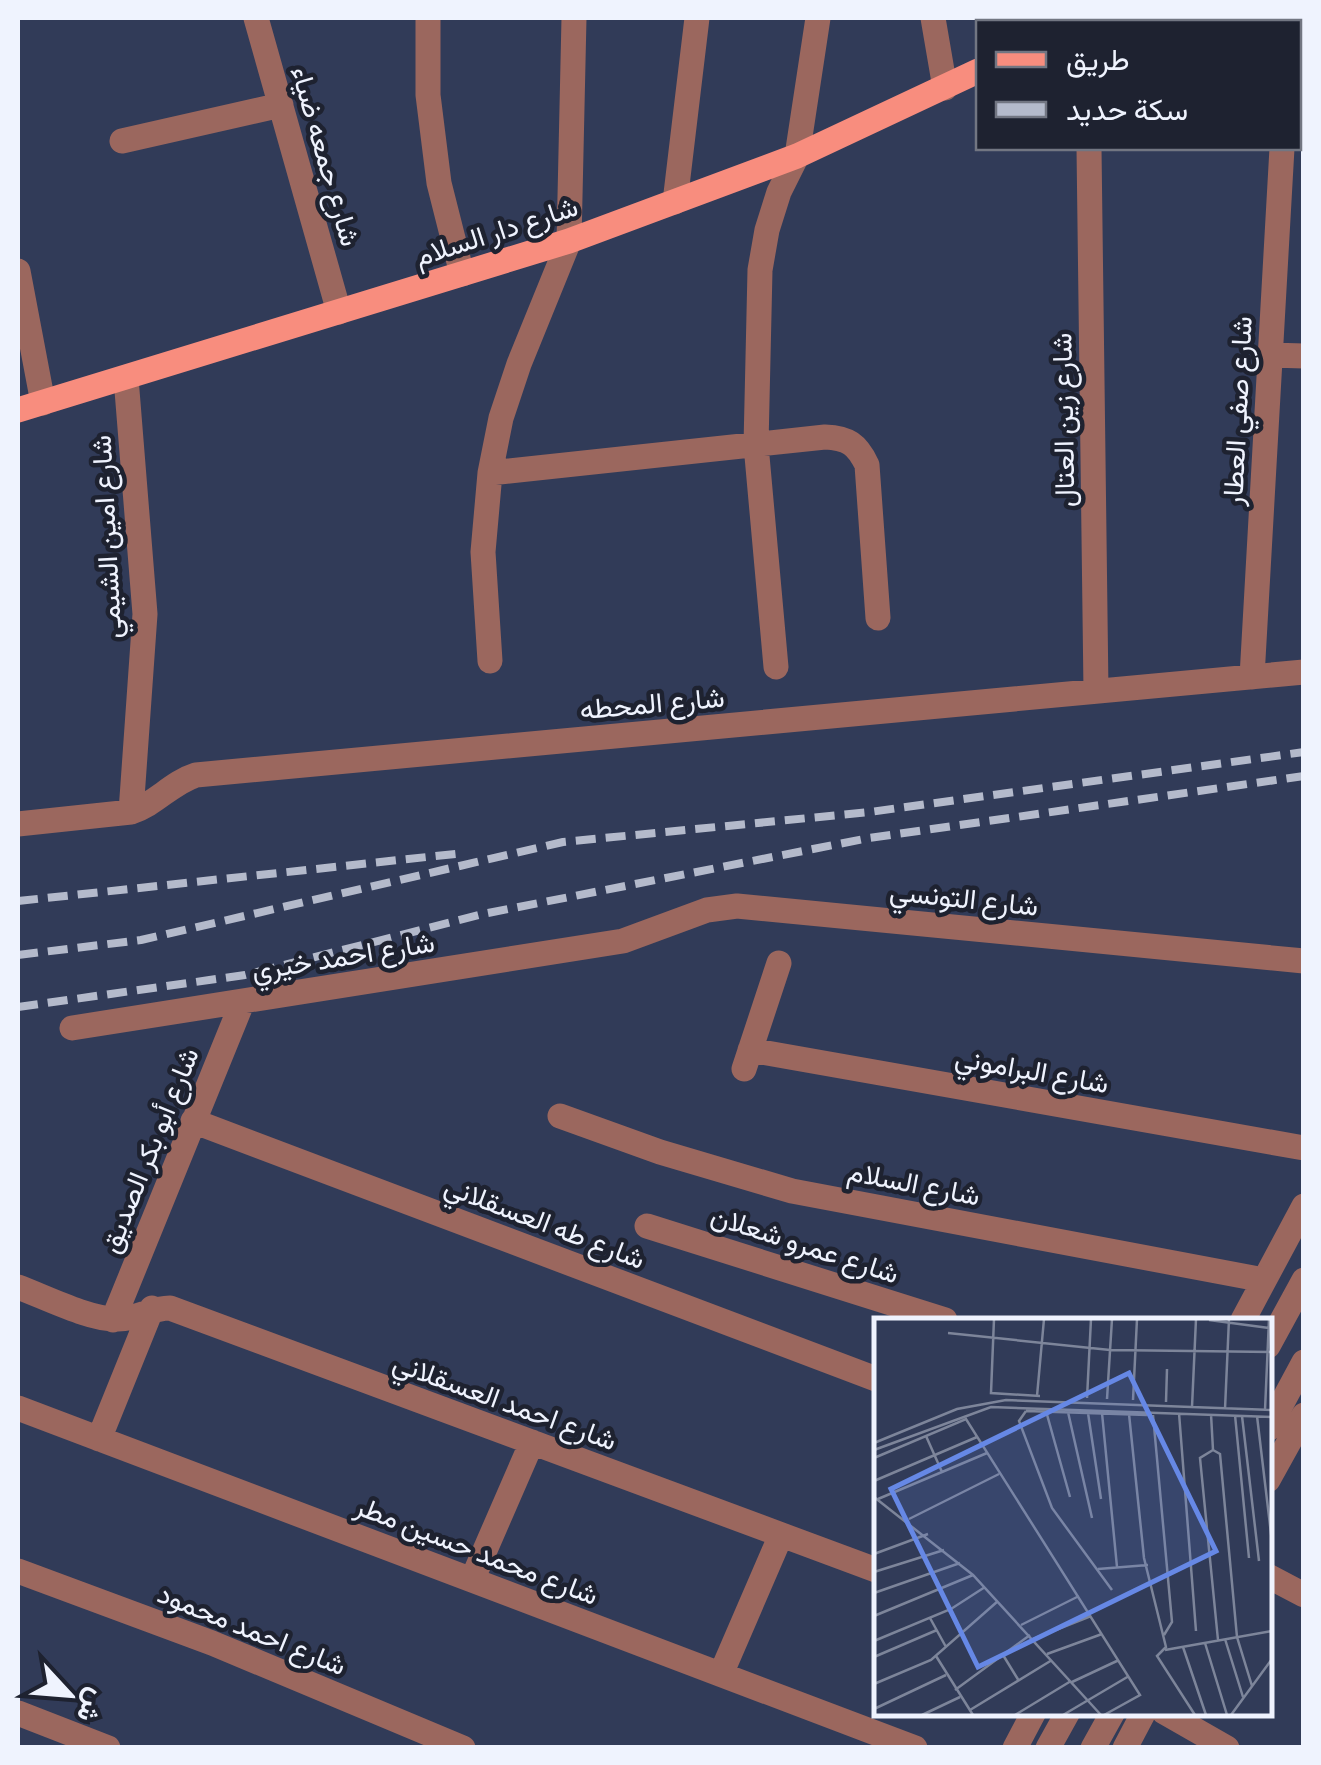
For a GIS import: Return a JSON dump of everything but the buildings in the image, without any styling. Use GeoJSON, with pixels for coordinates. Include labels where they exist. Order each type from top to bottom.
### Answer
{"type":"FeatureCollection","features":[{"type":"Feature","properties":{"kind":"main road","name":"شارع دار السلام"},"geometry":{"type":"LineString","coordinates":[[18,410],[569,241],[797,156],[976,72]]}},
{"type":"Feature","properties":{"kind":"street","name":"شارع جمعه ضياء"},"geometry":{"type":"LineString","coordinates":[[256,18],[339,312]]}},
{"type":"Feature","properties":{"kind":"street"},"geometry":{"type":"LineString","coordinates":[[428,18],[428,95],[440,183],[462,274]]}},
{"type":"Feature","properties":{"kind":"street"},"geometry":{"type":"LineString","coordinates":[[490,661],[483,552],[490,473],[501,418],[519,364],[569,241],[574,18]]}},
{"type":"Feature","properties":{"kind":"street"},"geometry":{"type":"LineString","coordinates":[[675,202],[698,18]]}},
{"type":"Feature","properties":{"kind":"street"},"geometry":{"type":"LineString","coordinates":[[776,667],[756,445],[760,270],[779,192],[797,156],[818,18]]}},
{"type":"Feature","properties":{"kind":"street"},"geometry":{"type":"LineString","coordinates":[[933,18],[945,88]]}},
{"type":"Feature","properties":{"kind":"street"},"geometry":{"type":"LineString","coordinates":[[122,141],[281,104]]}},
{"type":"Feature","properties":{"kind":"street","name":"شارع زين العتال"},"geometry":{"type":"LineString","coordinates":[[1090,150],[1096,691]]}},
{"type":"Feature","properties":{"kind":"street","name":"شارع صفي العطار"},"geometry":{"type":"LineString","coordinates":[[1252,677],[1282,150]]}},
{"type":"Feature","properties":{"kind":"street"},"geometry":{"type":"LineString","coordinates":[[18,271],[43,403]]}},
{"type":"Feature","properties":{"kind":"street"},"geometry":{"type":"LineString","coordinates":[[1270,355],[1304,356]]}},
{"type":"Feature","properties":{"kind":"street","name":"شارع امين الشيمي"},"geometry":{"type":"LineString","coordinates":[[126,378],[145,614],[131,812]]}},
{"type":"Feature","properties":{"kind":"street"},"geometry":{"type":"LineString","coordinates":[[490,473],[843,438],[859,448],[867,465],[878,618]]}},
{"type":"Feature","properties":{"kind":"street","name":"شارع المحطه"},"geometry":{"type":"LineString","coordinates":[[18,824],[131,812],[146,807],[182,779],[196,775],[1304,672]]}},
{"type":"Feature","properties":{"kind":"street","name":"شارع التونسي"},"geometry":{"type":"LineString","coordinates":[[624,941],[707,910],[737,906],[1304,961]]}},
{"type":"Feature","properties":{"kind":"street","name":"شارع احمد خيري"},"geometry":{"type":"LineString","coordinates":[[72,1028],[624,941]]}},
{"type":"Feature","properties":{"kind":"street","name":"شارع البراموني"},"geometry":{"type":"LineString","coordinates":[[779,963],[747,1060],[1304,1148]]}},
{"type":"Feature","properties":{"kind":"street","name":"شارع أبو بكر الصديق"},"geometry":{"type":"LineString","coordinates":[[113,1320],[242,1003]]}},
{"type":"Feature","properties":{"kind":"street","name":"شارع السلام"},"geometry":{"type":"LineString","coordinates":[[560,1116],[660,1152],[792,1191],[1264,1280]]}},
{"type":"Feature","properties":{"kind":"street","name":"شارع طه العسقلاني"},"geometry":{"type":"LineString","coordinates":[[194,1121],[874,1378]]}},
{"type":"Feature","properties":{"kind":"street"},"geometry":{"type":"LineString","coordinates":[[1244,1318],[1304,1206]]}},
{"type":"Feature","properties":{"kind":"street","name":"شارع عمرو شعلان"},"geometry":{"type":"LineString","coordinates":[[647,1226],[938,1318]]}},
{"type":"Feature","properties":{"kind":"street"},"geometry":{"type":"LineString","coordinates":[[1271,1340],[1304,1280]]}},
{"type":"Feature","properties":{"kind":"street"},"geometry":{"type":"LineString","coordinates":[[18,1286],[113,1320],[140,1315],[152,1308]]}},
{"type":"Feature","properties":{"kind":"street"},"geometry":{"type":"LineString","coordinates":[[99,1438],[152,1308]]}},
{"type":"Feature","properties":{"kind":"street","name":"شارع احمد العسقلاني"},"geometry":{"type":"LineString","coordinates":[[152,1308],[170,1308],[874,1569]]}},
{"type":"Feature","properties":{"kind":"street"},"geometry":{"type":"LineString","coordinates":[[1271,1474],[1292,1431],[1304,1362]]}},
{"type":"Feature","properties":{"kind":"street","name":"شارع محمد حسين مطر"},"geometry":{"type":"LineString","coordinates":[[18,1408],[915,1748]]}},
{"type":"Feature","properties":{"kind":"street"},"geometry":{"type":"LineString","coordinates":[[472,1580],[532,1442]]}},
{"type":"Feature","properties":{"kind":"street"},"geometry":{"type":"LineString","coordinates":[[721,1674],[781,1534]]}},
{"type":"Feature","properties":{"kind":"street","name":"شارع احمد محمود"},"geometry":{"type":"LineString","coordinates":[[18,1571],[212,1642],[463,1748]]}},
{"type":"Feature","properties":{"kind":"street"},"geometry":{"type":"LineString","coordinates":[[1271,1578],[1304,1596]]}},
{"type":"Feature","properties":{"kind":"street"},"geometry":{"type":"LineString","coordinates":[[18,1713],[108,1748]]}},
{"type":"Feature","properties":{"kind":"street"},"geometry":{"type":"LineString","coordinates":[[1016,1748],[1032,1715]]}},
{"type":"Feature","properties":{"kind":"street"},"geometry":{"type":"LineString","coordinates":[[1048,1748],[1066,1715]]}},
{"type":"Feature","properties":{"kind":"street"},"geometry":{"type":"LineString","coordinates":[[1093,1748],[1111,1715]]}},
{"type":"Feature","properties":{"kind":"street"},"geometry":{"type":"LineString","coordinates":[[1125,1748],[1142,1715]]}},
{"type":"Feature","properties":{"kind":"street"},"geometry":{"type":"LineString","coordinates":[[1169,1715],[1227,1748]]}},
{"type":"Feature","properties":{"kind":"railway"},"geometry":{"type":"LineString","coordinates":[[18,955],[141,940],[563,842],[870,812],[1304,752]]}},
{"type":"Feature","properties":{"kind":"railway"},"geometry":{"type":"LineString","coordinates":[[18,1007],[245,975],[483,914],[869,838],[1304,776]]}},
{"type":"Feature","properties":{"kind":"railway"},"geometry":{"type":"LineString","coordinates":[[18,901],[464,853]]}}]}
